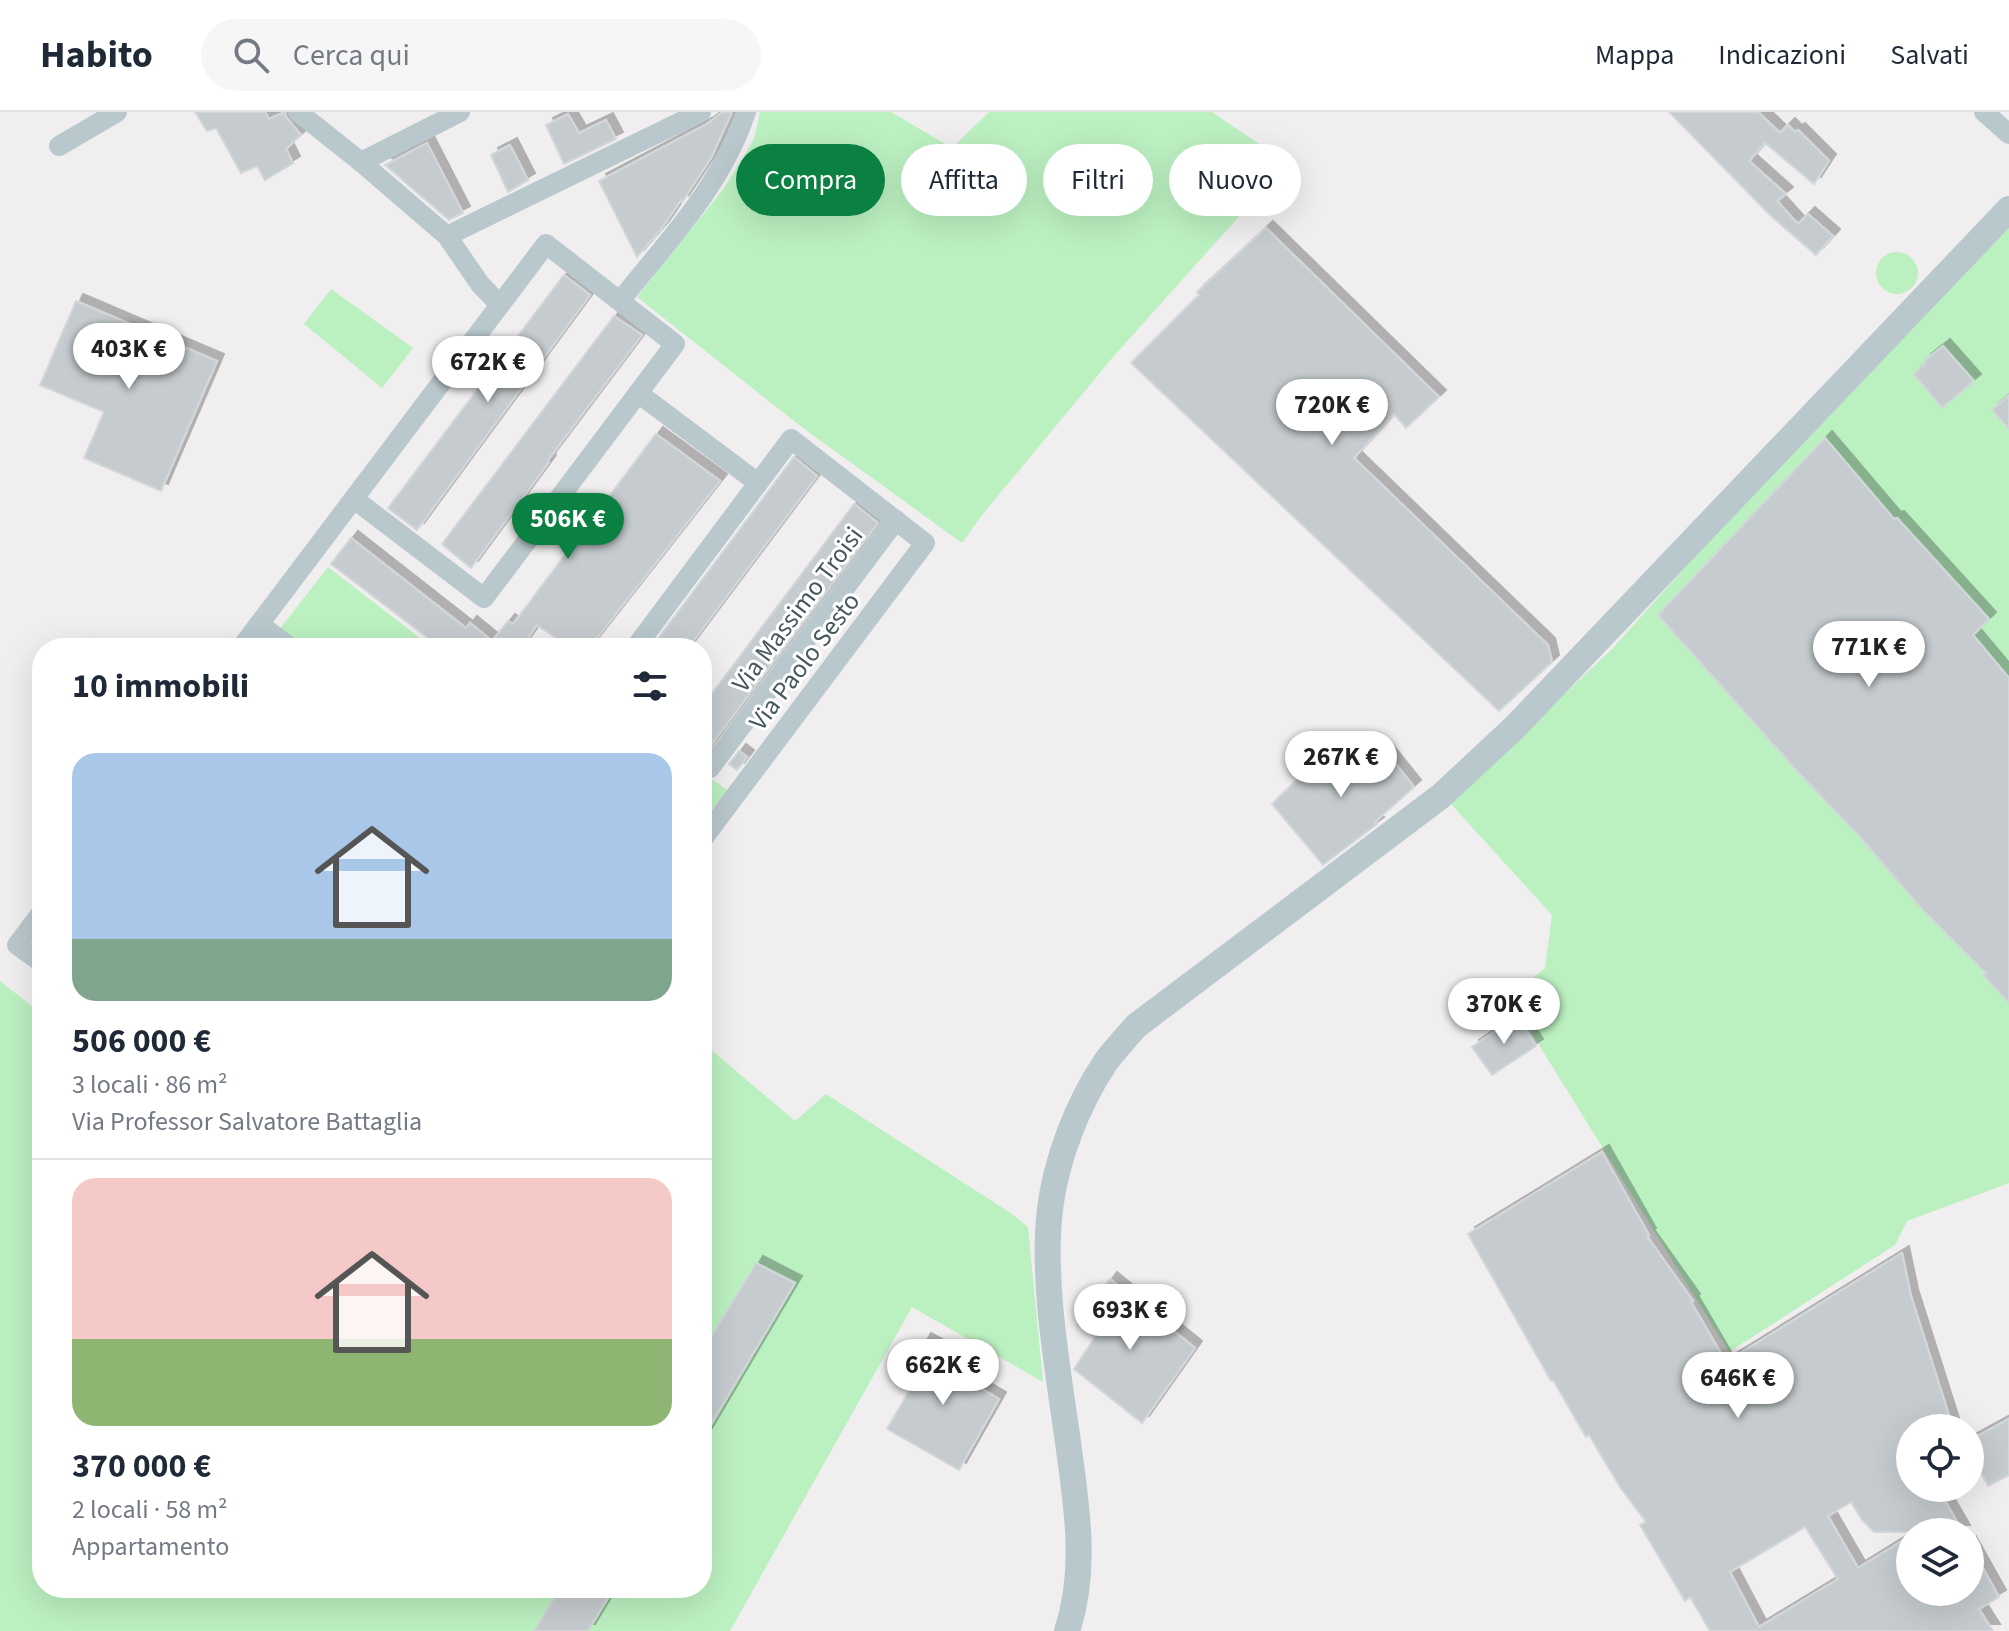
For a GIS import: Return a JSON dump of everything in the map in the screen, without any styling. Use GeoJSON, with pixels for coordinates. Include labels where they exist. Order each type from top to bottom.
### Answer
{"type":"FeatureCollection","features":[{"type":"Feature","properties":{"kind":"street"},"geometry":{"type":"LineString","coordinates":[[59,146],[117,112]]}},
{"type":"Feature","properties":{"kind":"street"},"geometry":{"type":"LineString","coordinates":[[298,112],[447,236],[480,284],[500,305]]}},
{"type":"Feature","properties":{"kind":"street"},"geometry":{"type":"LineString","coordinates":[[361,162],[460,112]]}},
{"type":"Feature","properties":{"kind":"street"},"geometry":{"type":"LineString","coordinates":[[447,236],[701,112]]}},
{"type":"Feature","properties":{"kind":"street"},"geometry":{"type":"LineString","coordinates":[[620,301],[715,180],[746,112]]}},
{"type":"Feature","properties":{"kind":"street"},"geometry":{"type":"LineString","coordinates":[[1984,112],[2009,134]]}},
{"type":"Feature","properties":{"kind":"street"},"geometry":{"type":"LineString","coordinates":[[1067,1631],[1077,1588],[1079,1550],[1077,1506],[1049,1282],[1050,1211],[1058,1165],[1080,1110],[1105,1062],[1136,1026],[1441,796],[1515,727],[2009,209]]}},
{"type":"Feature","properties":{"kind":"street"},"geometry":{"type":"LineString","coordinates":[[248,638],[546,244],[675,344],[484,598],[354,499]]}},
{"type":"Feature","properties":{"kind":"street"},"geometry":{"type":"LineString","coordinates":[[638,393],[758,483]]}},
{"type":"Feature","properties":{"kind":"street"},"geometry":{"type":"LineString","coordinates":[[642,638],[791,439],[896,520]]}},
{"type":"Feature","properties":{"kind":"street","name":"Via Massimo Troisi"},"geometry":{"type":"LineString","coordinates":[[712,756],[896,520]]}},
{"type":"Feature","properties":{"kind":"street","name":"Via Paolo Sesto"},"geometry":{"type":"LineString","coordinates":[[712,827],[925,543],[896,520]]}},
{"type":"Feature","properties":{"kind":"street"},"geometry":{"type":"LineString","coordinates":[[259,624],[278,638]]}},
{"type":"Feature","properties":{"kind":"street"},"geometry":{"type":"LineString","coordinates":[[712,769],[740,790]]}},
{"type":"Feature","properties":{"kind":"street"},"geometry":{"type":"LineString","coordinates":[[32,925],[17,945],[32,956]]}},
{"type":"Feature","properties":{"kind":"green space"},"geometry":{"type":"Polygon","coordinates":[[[760,112],[891,112],[945,144],[901,144],[901,216],[1027,216],[1027,144],[956,144],[989,112],[1212,112],[1259,144],[1169,144],[1169,216],[1239,216],[1113,357],[962,543],[803,428],[637,297],[725,187],[736,169],[736,216],[885,216],[885,144],[751,144],[760,112]]]}},
{"type":"Feature","properties":{"kind":"green space"},"geometry":{"type":"Polygon","coordinates":[[[2009,224],[2009,1183],[1907,1221],[1895,1245],[1729,1352],[1510,998],[1545,968],[1552,915],[1450,803],[1613,648],[1806,432],[2009,224]]]}},
{"type":"Feature","properties":{"kind":"green space"},"geometry":{"type":"Polygon","coordinates":[[[1897,252],[1912,258],[1918,273],[1912,288],[1897,294],[1882,288],[1876,273],[1882,258],[1897,252]]]}},
{"type":"Feature","properties":{"kind":"green space"},"geometry":{"type":"Polygon","coordinates":[[[331,289],[413,348],[382,388],[304,324],[331,289]]]}},
{"type":"Feature","properties":{"kind":"green space"},"geometry":{"type":"Polygon","coordinates":[[[328,567],[420,638],[289,638],[279,630],[328,567]]]}},
{"type":"Feature","properties":{"kind":"green space"},"geometry":{"type":"Polygon","coordinates":[[[712,779],[727,790],[712,809],[712,779]]]}},
{"type":"Feature","properties":{"kind":"green space"},"geometry":{"type":"Polygon","coordinates":[[[0,981],[32,1006],[32,1598],[712,1598],[712,1050],[795,1121],[826,1094],[1028,1227],[1043,1382],[912,1307],[730,1631],[0,1631],[0,981]]]}},
{"type":"Feature","properties":{"kind":"building"},"geometry":{"type":"Polygon","coordinates":[[[195,112],[265,112],[269,119],[285,112],[301,135],[286,149],[293,163],[265,180],[257,166],[241,173],[216,128],[207,131],[195,112]]]}},
{"type":"Feature","properties":{"kind":"building"},"geometry":{"type":"Polygon","coordinates":[[[723,112],[732,112],[711,158],[682,202],[637,257],[599,181],[707,124],[723,112]]]}},
{"type":"Feature","properties":{"kind":"building"},"geometry":{"type":"Polygon","coordinates":[[[1669,112],[1758,112],[1780,133],[1788,125],[1795,132],[1798,130],[1829,161],[1814,184],[1765,143],[1749,161],[1786,194],[1777,201],[1798,224],[1808,214],[1833,236],[1816,255],[1771,216],[1669,112]]]}},
{"type":"Feature","properties":{"kind":"building"},"geometry":{"type":"Polygon","coordinates":[[[568,114],[579,133],[606,120],[616,139],[564,164],[546,125],[568,114]]]}},
{"type":"Feature","properties":{"kind":"building"},"geometry":{"type":"Polygon","coordinates":[[[427,143],[463,213],[449,220],[385,165],[427,143]]]}},
{"type":"Feature","properties":{"kind":"building"},"geometry":{"type":"Polygon","coordinates":[[[510,145],[528,180],[508,192],[491,155],[510,145]]]}},
{"type":"Feature","properties":{"kind":"building"},"geometry":{"type":"Polygon","coordinates":[[[1266,228],[1439,397],[1406,428],[1394,414],[1354,458],[1548,645],[1552,662],[1499,711],[1131,363],[1199,295],[1197,292],[1266,228]]]}},
{"type":"Feature","properties":{"kind":"building"},"geometry":{"type":"Polygon","coordinates":[[[564,275],[590,295],[417,530],[388,508],[564,275]]]}},
{"type":"Feature","properties":{"kind":"building"},"geometry":{"type":"Polygon","coordinates":[[[76,301],[217,361],[161,491],[84,458],[104,412],[40,385],[76,301]]]}},
{"type":"Feature","properties":{"kind":"building"},"geometry":{"type":"Polygon","coordinates":[[[614,316],[642,335],[471,568],[442,544],[614,316]]]}},
{"type":"Feature","properties":{"kind":"building"},"geometry":{"type":"Polygon","coordinates":[[[1943,346],[1974,381],[1942,408],[1914,374],[1926,363],[1924,361],[1943,346]]]}},
{"type":"Feature","properties":{"kind":"building"},"geometry":{"type":"Polygon","coordinates":[[[2009,395],[2009,429],[1992,410],[2009,395]]]}},
{"type":"Feature","properties":{"kind":"building"},"geometry":{"type":"Polygon","coordinates":[[[656,434],[720,481],[597,638],[556,638],[537,625],[528,638],[494,638],[508,621],[513,624],[656,434]]]}},
{"type":"Feature","properties":{"kind":"building"},"geometry":{"type":"Polygon","coordinates":[[[1825,438],[1894,519],[1897,518],[1989,619],[1973,635],[2009,678],[2009,1003],[1983,975],[1986,973],[1922,909],[1658,615],[1825,438]]]}},
{"type":"Feature","properties":{"kind":"building"},"geometry":{"type":"Polygon","coordinates":[[[794,457],[817,476],[696,638],[658,638],[794,457]]]}},
{"type":"Feature","properties":{"kind":"building"},"geometry":{"type":"Polygon","coordinates":[[[854,504],[878,523],[712,744],[712,694],[854,504]]]}},
{"type":"Feature","properties":{"kind":"building"},"geometry":{"type":"Polygon","coordinates":[[[351,538],[466,628],[470,623],[488,638],[428,638],[331,564],[351,538]]]}},
{"type":"Feature","properties":{"kind":"building"},"geometry":{"type":"Polygon","coordinates":[[[1331,739],[1354,770],[1383,748],[1414,787],[1375,822],[1377,824],[1323,865],[1272,804],[1316,762],[1311,753],[1331,739]]]}},
{"type":"Feature","properties":{"kind":"building"},"geometry":{"type":"Polygon","coordinates":[[[739,751],[747,757],[737,770],[729,764],[739,751]]]}},
{"type":"Feature","properties":{"kind":"building"},"geometry":{"type":"Polygon","coordinates":[[[1517,1016],[1536,1046],[1492,1075],[1472,1047],[1517,1016]]]}},
{"type":"Feature","properties":{"kind":"building"},"geometry":{"type":"Polygon","coordinates":[[[1602,1152],[1647,1236],[1693,1301],[1726,1362],[1902,1253],[1911,1296],[1949,1414],[1896,1414],[1896,1502],[1946,1502],[1955,1518],[1896,1518],[1896,1532],[1874,1532],[1851,1502],[1828,1516],[1858,1568],[1896,1545],[1896,1606],[1984,1606],[1979,1609],[1993,1631],[1710,1631],[1690,1597],[1685,1601],[1640,1525],[1646,1522],[1551,1381],[1468,1234],[1602,1152]],[[1805,1527],[1730,1572],[1759,1627],[1838,1579],[1805,1527]]]}},
{"type":"Feature","properties":{"kind":"building"},"geometry":{"type":"Polygon","coordinates":[[[756,1263],[795,1283],[712,1423],[712,1336],[756,1263]]]}},
{"type":"Feature","properties":{"kind":"building"},"geometry":{"type":"Polygon","coordinates":[[[1110,1279],[1195,1348],[1142,1423],[1074,1369],[1095,1337],[1078,1324],[1110,1279]]]}},
{"type":"Feature","properties":{"kind":"building"},"geometry":{"type":"Polygon","coordinates":[[[924,1340],[973,1367],[967,1380],[999,1399],[959,1470],[887,1429],[922,1369],[911,1363],[924,1340]]]}},
{"type":"Feature","properties":{"kind":"building"},"geometry":{"type":"Polygon","coordinates":[[[2009,1419],[2009,1475],[1988,1486],[1984,1478],[1984,1432],[2009,1419]]]}},
{"type":"Feature","properties":{"kind":"building"},"geometry":{"type":"Polygon","coordinates":[[[1984,1570],[1999,1597],[1984,1606],[1984,1570]]]}},
{"type":"Feature","properties":{"kind":"building"},"geometry":{"type":"Polygon","coordinates":[[[554,1598],[608,1598],[588,1631],[534,1631],[554,1598]]]}}]}
